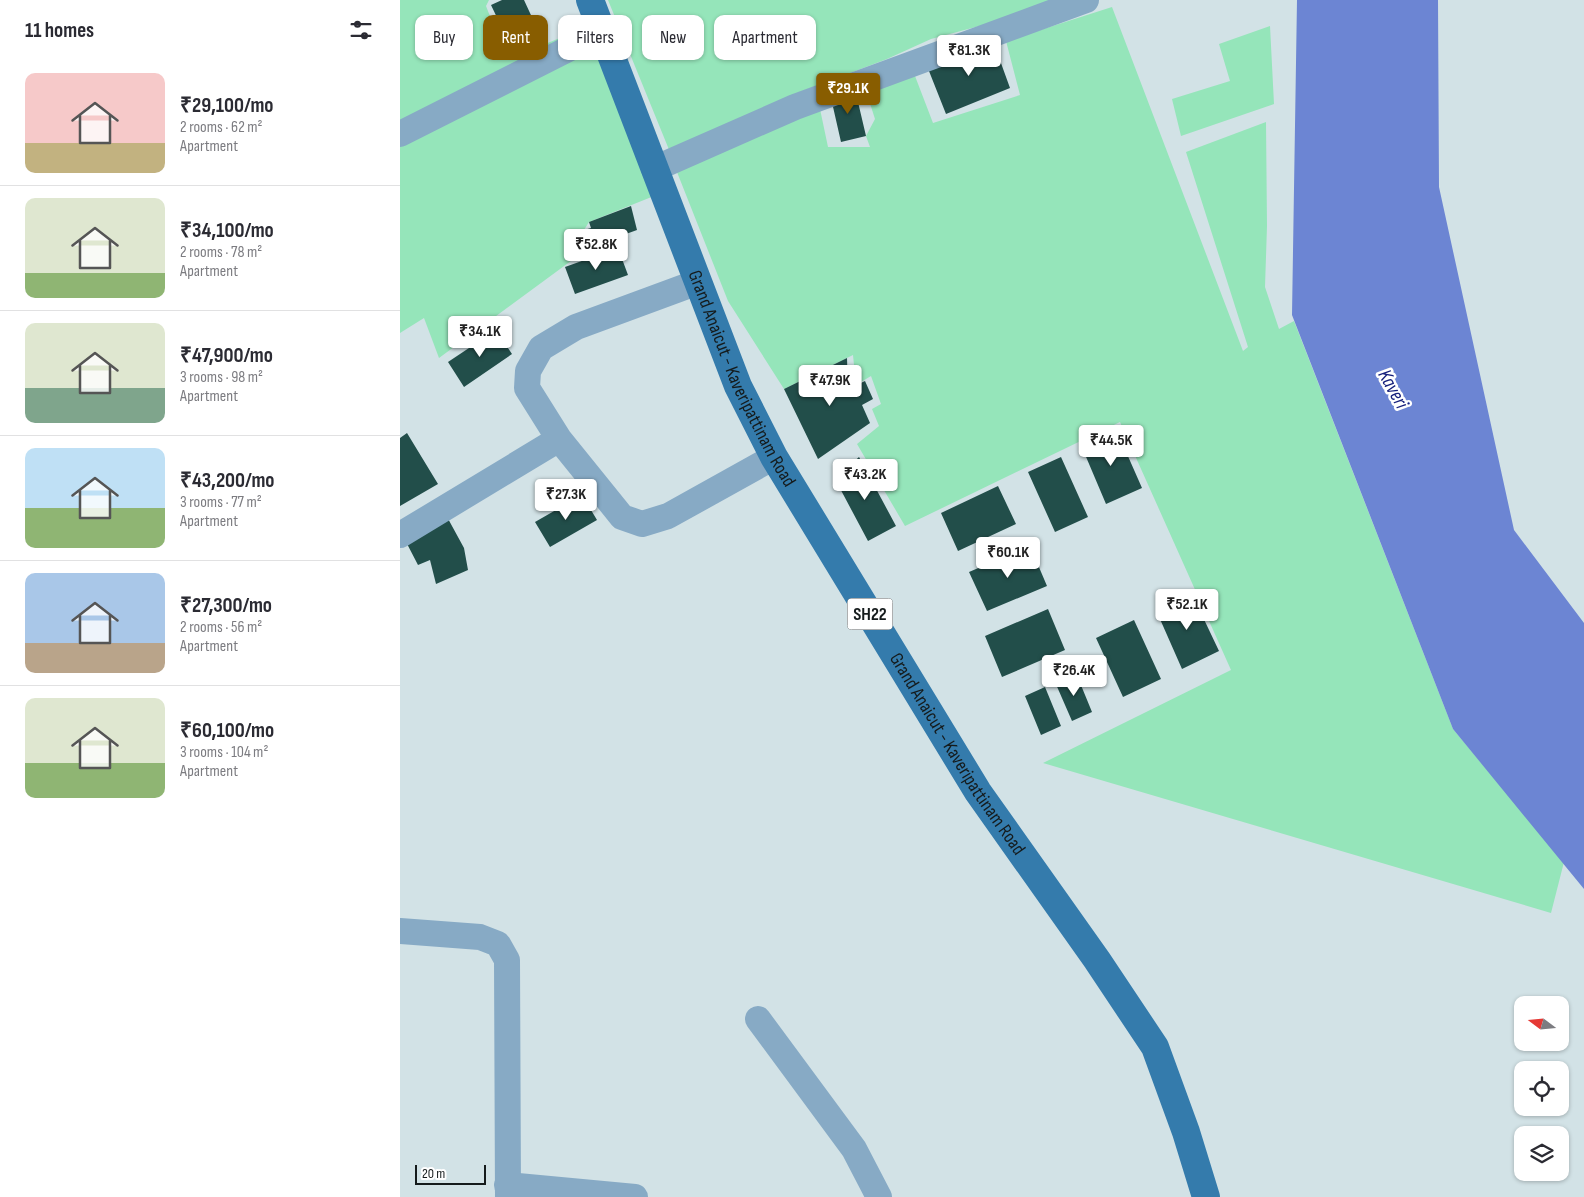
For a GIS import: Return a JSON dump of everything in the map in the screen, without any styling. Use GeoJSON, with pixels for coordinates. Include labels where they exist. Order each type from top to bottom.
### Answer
{"type":"FeatureCollection","features":[{"type":"Feature","properties":{"kind":"main road","name":"Grand Anaicut - Kaveripattinam Road"},"geometry":{"type":"LineString","coordinates":[[590,0],[596,15]]}},
{"type":"Feature","properties":{"kind":"main road","name":"Grand Anaicut - Kaveripattinam Road"},"geometry":{"type":"LineString","coordinates":[[613,60],[738,386],[774,457],[978,792],[1098,960],[1155,1047],[1186,1132],[1206,1197]]}},
{"type":"Feature","properties":{"kind":"street"},"geometry":{"type":"LineString","coordinates":[[654,170],[796,107],[1086,0]]}},
{"type":"Feature","properties":{"kind":"street"},"geometry":{"type":"LineString","coordinates":[[400,134],[558,54]]}},
{"type":"Feature","properties":{"kind":"street"},"geometry":{"type":"LineString","coordinates":[[698,282],[576,328],[540,348],[528,371],[527,388],[559,439],[622,517],[642,524],[668,516],[774,457]]}},
{"type":"Feature","properties":{"kind":"street"},"geometry":{"type":"LineString","coordinates":[[400,535],[559,439]]}},
{"type":"Feature","properties":{"kind":"street"},"geometry":{"type":"LineString","coordinates":[[400,931],[480,937],[498,944],[507,960],[508,1191],[635,1197]]}},
{"type":"Feature","properties":{"kind":"street"},"geometry":{"type":"LineString","coordinates":[[758,1018],[854,1149],[879,1197]]}},
{"type":"Feature","properties":{"kind":"green space"},"geometry":{"type":"Polygon","coordinates":[[[400,0],[489,0],[486,6],[490,15],[483,15],[483,60],[548,60],[548,43],[558,39],[558,60],[606,60],[664,192],[589,222],[584,230],[590,247],[439,358],[424,318],[400,333],[400,0]]]}},
{"type":"Feature","properties":{"kind":"green space"},"geometry":{"type":"Polygon","coordinates":[[[608,0],[1055,0],[1013,17],[931,39],[887,59],[800,92],[672,157],[632,59],[632,15],[614,15],[608,0]]]}},
{"type":"Feature","properties":{"kind":"green space"},"geometry":{"type":"Polygon","coordinates":[[[1112,7],[1243,351],[1248,347],[1186,152],[1266,122],[1267,226],[1265,287],[1279,329],[1294,321],[1453,729],[1564,862],[1551,913],[1043,763],[1231,670],[1120,422],[905,526],[857,444],[879,426],[872,409],[881,404],[871,376],[856,385],[853,355],[784,389],[728,301],[675,167],[820,109],[828,147],[870,147],[866,136],[875,119],[866,91],[915,76],[933,123],[1020,95],[1006,41],[1112,7]]]}},
{"type":"Feature","properties":{"kind":"green space"},"geometry":{"type":"Polygon","coordinates":[[[1270,26],[1274,104],[1181,136],[1172,99],[1230,81],[1219,44],[1270,26]]]}},
{"type":"Feature","properties":{"kind":"water","name":"Kaveri"},"geometry":{"type":"Polygon","coordinates":[[[1297,0],[1438,0],[1439,187],[1514,530],[1584,623],[1584,889],[1453,729],[1292,315],[1297,0]]]}},
{"type":"Feature","properties":{"kind":"building"},"geometry":{"type":"Polygon","coordinates":[[[502,0],[524,0],[531,15],[496,15],[491,5],[502,0]]]}},
{"type":"Feature","properties":{"kind":"building"},"geometry":{"type":"Polygon","coordinates":[[[993,41],[1010,88],[946,114],[927,66],[993,41]]]}},
{"type":"Feature","properties":{"kind":"building"},"geometry":{"type":"Polygon","coordinates":[[[854,85],[866,136],[841,142],[831,98],[854,85]]]}},
{"type":"Feature","properties":{"kind":"building"},"geometry":{"type":"Polygon","coordinates":[[[631,206],[637,230],[590,247],[584,230],[591,228],[589,222],[631,206]]]}},
{"type":"Feature","properties":{"kind":"building"},"geometry":{"type":"Polygon","coordinates":[[[618,248],[628,275],[575,294],[565,267],[618,248]]]}},
{"type":"Feature","properties":{"kind":"building"},"geometry":{"type":"Polygon","coordinates":[[[496,330],[512,354],[464,387],[448,362],[496,330]]]}},
{"type":"Feature","properties":{"kind":"building"},"geometry":{"type":"Polygon","coordinates":[[[847,358],[848,389],[865,381],[873,399],[862,405],[870,423],[818,459],[784,389],[847,358]]]}},
{"type":"Feature","properties":{"kind":"building"},"geometry":{"type":"Polygon","coordinates":[[[1116,429],[1142,488],[1106,504],[1081,445],[1116,429]]]}},
{"type":"Feature","properties":{"kind":"building"},"geometry":{"type":"Polygon","coordinates":[[[407,433],[438,484],[400,506],[400,438],[407,433]]]}},
{"type":"Feature","properties":{"kind":"building"},"geometry":{"type":"Polygon","coordinates":[[[859,457],[896,526],[868,541],[835,479],[859,457]]]}},
{"type":"Feature","properties":{"kind":"building"},"geometry":{"type":"Polygon","coordinates":[[[1061,457],[1088,517],[1055,532],[1028,472],[1061,457]]]}},
{"type":"Feature","properties":{"kind":"building"},"geometry":{"type":"Polygon","coordinates":[[[998,486],[1016,524],[958,551],[941,513],[998,486]]]}},
{"type":"Feature","properties":{"kind":"building"},"geometry":{"type":"Polygon","coordinates":[[[582,495],[597,520],[550,547],[535,522],[582,495]]]}},
{"type":"Feature","properties":{"kind":"building"},"geometry":{"type":"Polygon","coordinates":[[[446,515],[464,548],[468,570],[436,584],[430,560],[418,565],[404,538],[446,515]]]}},
{"type":"Feature","properties":{"kind":"building"},"geometry":{"type":"Polygon","coordinates":[[[1030,546],[1047,586],[987,611],[969,572],[1030,546]]]}},
{"type":"Feature","properties":{"kind":"building"},"geometry":{"type":"Polygon","coordinates":[[[1191,592],[1219,651],[1182,669],[1156,610],[1191,592]]]}},
{"type":"Feature","properties":{"kind":"building"},"geometry":{"type":"Polygon","coordinates":[[[1048,609],[1065,650],[1002,677],[985,636],[1048,609]]]}},
{"type":"Feature","properties":{"kind":"building"},"geometry":{"type":"Polygon","coordinates":[[[1134,620],[1161,679],[1123,697],[1096,638],[1134,620]]]}},
{"type":"Feature","properties":{"kind":"building"},"geometry":{"type":"Polygon","coordinates":[[[1076,673],[1092,712],[1072,721],[1055,682],[1076,673]]]}},
{"type":"Feature","properties":{"kind":"building"},"geometry":{"type":"Polygon","coordinates":[[[1045,687],[1061,726],[1041,735],[1025,696],[1045,687]]]}}]}
